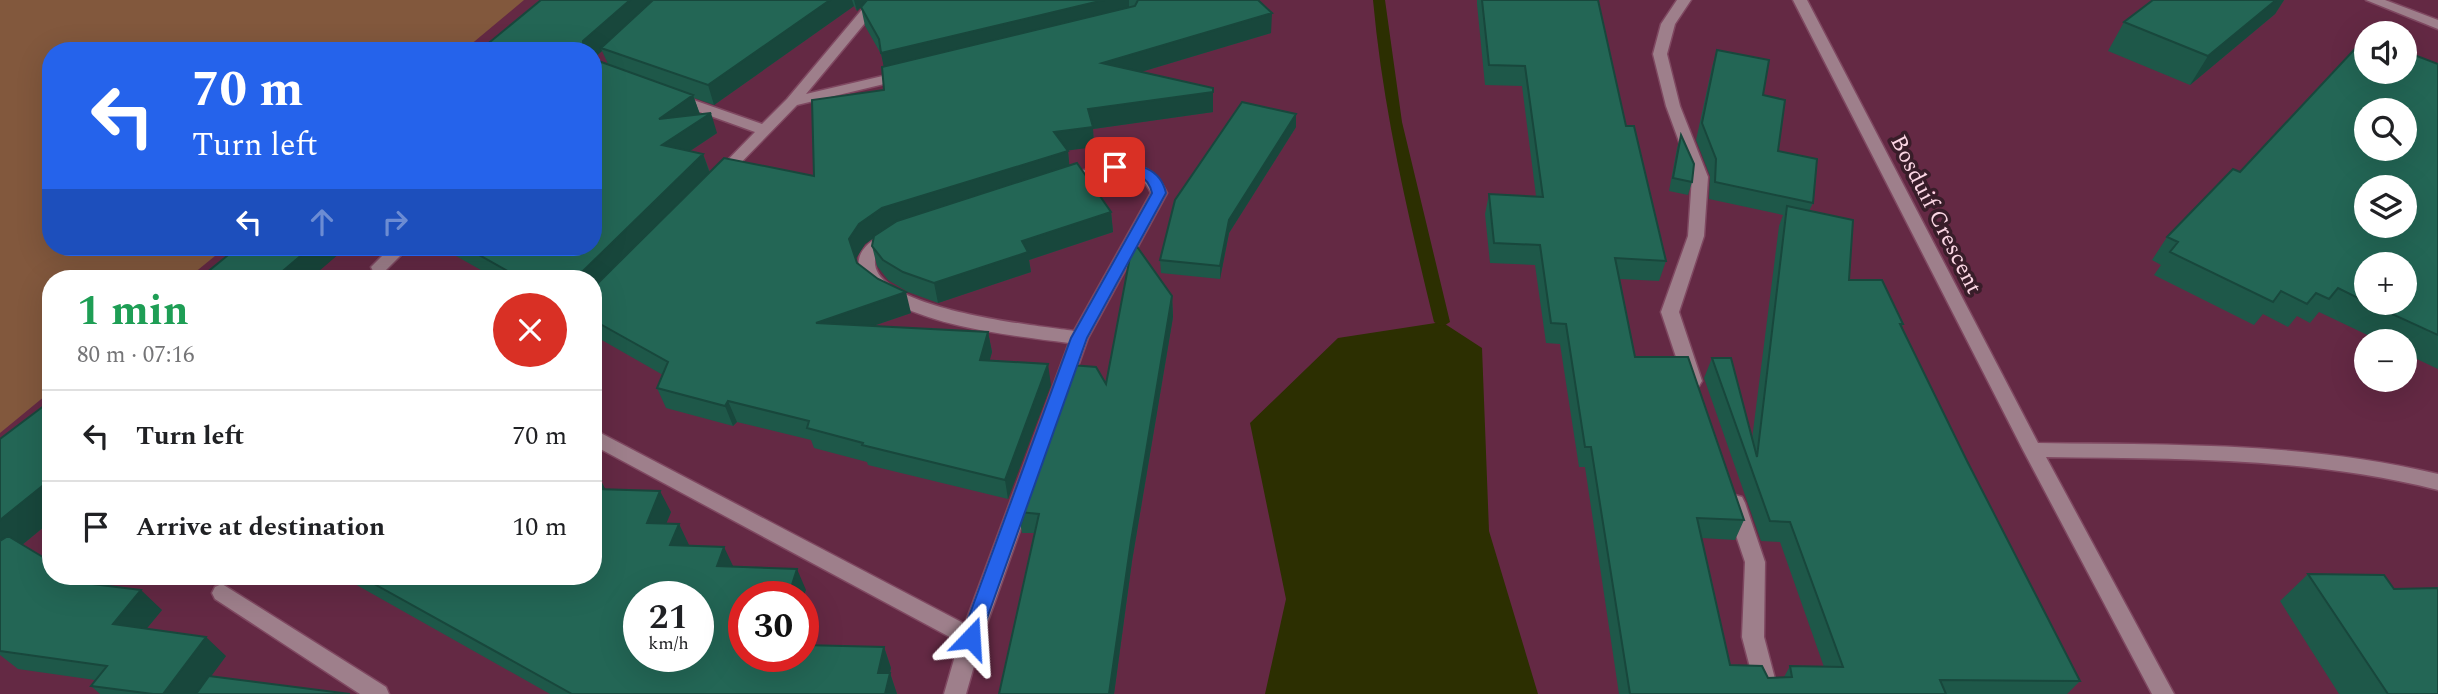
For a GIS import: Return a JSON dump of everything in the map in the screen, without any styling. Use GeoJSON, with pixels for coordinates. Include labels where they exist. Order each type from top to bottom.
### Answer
{"type":"FeatureCollection","features":[{"type":"Feature","properties":{"kind":"street"},"geometry":{"type":"LineString","coordinates":[[708,188],[766,131],[877,0]]}},
{"type":"Feature","properties":{"kind":"street"},"geometry":{"type":"LineString","coordinates":[[1684,0],[1668,24],[1660,54],[1673,106],[1700,177],[1696,236],[1670,312],[1697,391]]}},
{"type":"Feature","properties":{"kind":"street","name":"Bosduif Crescent"},"geometry":{"type":"LineString","coordinates":[[1800,0],[2032,450],[2164,694]]}},
{"type":"Feature","properties":{"kind":"street"},"geometry":{"type":"LineString","coordinates":[[2373,0],[2438,25]]}},
{"type":"Feature","properties":{"kind":"street"},"geometry":{"type":"LineString","coordinates":[[792,102],[914,72]]}},
{"type":"Feature","properties":{"kind":"street"},"geometry":{"type":"LineString","coordinates":[[660,94],[766,131]]}},
{"type":"Feature","properties":{"kind":"street"},"geometry":{"type":"LineString","coordinates":[[955,694],[971,638],[1079,338],[1159,193],[1156,182],[1147,173],[1132,168],[1095,170],[1049,184]]}},
{"type":"Feature","properties":{"kind":"street"},"geometry":{"type":"LineString","coordinates":[[907,231],[875,245],[866,258],[866,271],[875,284],[888,294],[921,307],[972,321],[1079,338]]}},
{"type":"Feature","properties":{"kind":"street"},"geometry":{"type":"LineString","coordinates":[[379,267],[391,256]]}},
{"type":"Feature","properties":{"kind":"street"},"geometry":{"type":"LineString","coordinates":[[602,441],[971,638]]}},
{"type":"Feature","properties":{"kind":"street"},"geometry":{"type":"LineString","coordinates":[[2032,450],[2349,461],[2438,482]]}},
{"type":"Feature","properties":{"kind":"street"},"geometry":{"type":"LineString","coordinates":[[1728,484],[1755,562],[1754,637],[1768,694]]}},
{"type":"Feature","properties":{"kind":"street"},"geometry":{"type":"LineString","coordinates":[[222,593],[378,694]]}},
{"type":"Feature","properties":{"kind":"shaded area"},"geometry":{"type":"Polygon","coordinates":[[[0,0],[524,0],[474,42],[42,42],[42,256],[215,256],[198,270],[42,270],[42,398],[0,433],[0,0]]]}},
{"type":"Feature","properties":{"kind":"shaded area"},"geometry":{"type":"Polygon","coordinates":[[[1442,322],[1482,348],[1489,531],[1538,694],[1265,694],[1286,599],[1250,423],[1338,338],[1442,322]]]}},
{"type":"Feature","properties":{"kind":"building"},"geometry":{"type":"Polygon","coordinates":[[[541,0],[630,0],[583,42],[490,42],[541,0]]]}},
{"type":"Feature","properties":{"kind":"building"},"geometry":{"type":"Polygon","coordinates":[[[653,0],[830,0],[708,85],[602,47],[653,0]]]}},
{"type":"Feature","properties":{"kind":"building"},"geometry":{"type":"Polygon","coordinates":[[[867,0],[1104,0],[881,53],[879,39],[861,7],[867,0]]]}},
{"type":"Feature","properties":{"kind":"building"},"geometry":{"type":"Polygon","coordinates":[[[1138,0],[1258,0],[1272,13],[1102,63],[1213,88],[1213,92],[1088,109],[1093,127],[1054,132],[1068,151],[882,208],[859,224],[849,239],[857,263],[878,279],[906,292],[816,323],[988,332],[980,360],[1048,364],[1005,480],[862,445],[863,443],[807,428],[809,421],[728,401],[725,406],[657,388],[668,362],[602,325],[602,279],[724,158],[814,176],[812,100],[884,90],[882,67],[1135,6],[1138,0]]]}},
{"type":"Feature","properties":{"kind":"building"},"geometry":{"type":"Polygon","coordinates":[[[1482,0],[1598,0],[1626,126],[1634,126],[1666,261],[1615,258],[1635,357],[1688,357],[1744,520],[1697,518],[1730,665],[1762,666],[1768,678],[1792,677],[1790,666],[1843,667],[1790,522],[1770,521],[1712,358],[1731,358],[1757,457],[1787,206],[1853,220],[1849,280],[1882,280],[1903,324],[1900,324],[1967,461],[2080,681],[1940,680],[1946,694],[1630,694],[1591,447],[1585,447],[1566,324],[1551,323],[1540,245],[1494,243],[1489,194],[1543,197],[1525,66],[1489,65],[1482,0]]]}},
{"type":"Feature","properties":{"kind":"building"},"geometry":{"type":"Polygon","coordinates":[[[2153,0],[2276,0],[2208,56],[2124,22],[2153,0]]]}},
{"type":"Feature","properties":{"kind":"building"},"geometry":{"type":"Polygon","coordinates":[[[1717,50],[1769,60],[1763,95],[1785,100],[1778,151],[1817,159],[1813,203],[1715,182],[1716,159],[1702,123],[1717,50]]]}},
{"type":"Feature","properties":{"kind":"building"},"geometry":{"type":"Polygon","coordinates":[[[2354,50],[2354,84],[2417,84],[2417,56],[2438,64],[2438,335],[2394,315],[2417,315],[2417,252],[2354,252],[2354,296],[2338,288],[2329,299],[2316,293],[2307,304],[2281,291],[2273,302],[2170,252],[2178,242],[2167,237],[2233,169],[2240,172],[2354,50]]]}},
{"type":"Feature","properties":{"kind":"building"},"geometry":{"type":"Polygon","coordinates":[[[602,62],[693,95],[659,119],[711,113],[662,145],[703,154],[602,252],[602,62]]]}},
{"type":"Feature","properties":{"kind":"building"},"geometry":{"type":"Polygon","coordinates":[[[1242,102],[1296,114],[1229,220],[1220,266],[1160,260],[1175,200],[1242,102]]]}},
{"type":"Feature","properties":{"kind":"building"},"geometry":{"type":"Polygon","coordinates":[[[1681,135],[1694,164],[1692,182],[1673,178],[1681,135]]]}},
{"type":"Feature","properties":{"kind":"building"},"geometry":{"type":"Polygon","coordinates":[[[1077,163],[1111,212],[1022,241],[1028,252],[934,283],[903,272],[883,260],[872,246],[874,236],[897,221],[1077,163]]]}},
{"type":"Feature","properties":{"kind":"building"},"geometry":{"type":"Polygon","coordinates":[[[1133,241],[1172,296],[1131,541],[1109,694],[999,694],[1039,514],[1018,512],[1071,365],[1096,367],[1106,384],[1133,241]]]}},
{"type":"Feature","properties":{"kind":"building"},"geometry":{"type":"Polygon","coordinates":[[[227,256],[300,256],[284,270],[210,270],[227,256]]]}},
{"type":"Feature","properties":{"kind":"building"},"geometry":{"type":"Polygon","coordinates":[[[481,256],[598,256],[584,270],[506,270],[481,256]]]}},
{"type":"Feature","properties":{"kind":"building"},"geometry":{"type":"Polygon","coordinates":[[[42,407],[42,486],[0,520],[0,439],[42,407]]]}},
{"type":"Feature","properties":{"kind":"building"},"geometry":{"type":"Polygon","coordinates":[[[602,489],[660,491],[647,523],[679,524],[670,545],[724,547],[717,566],[797,569],[793,581],[728,581],[728,672],[819,672],[819,645],[884,647],[878,673],[890,673],[885,694],[572,694],[376,585],[602,585],[602,489]]]}},
{"type":"Feature","properties":{"kind":"building"},"geometry":{"type":"Polygon","coordinates":[[[8,536],[42,557],[42,585],[100,585],[141,590],[113,624],[206,637],[163,694],[91,686],[107,666],[0,651],[0,541],[8,536]]]}},
{"type":"Feature","properties":{"kind":"building"},"geometry":{"type":"Polygon","coordinates":[[[2308,574],[2384,575],[2394,589],[2438,588],[2438,694],[2388,694],[2308,574]]]}},
{"type":"Feature","properties":{"kind":"building"},"geometry":{"type":"Polygon","coordinates":[[[209,676],[350,694],[196,694],[209,676]]]}},
{"type":"Feature","properties":{"kind":"waterway"},"geometry":{"type":"LineString","coordinates":[[1379,0],[1396,122],[1442,322]]}},
{"type":"Feature","properties":{"kind":"route"},"geometry":{"type":"LineString","coordinates":[[971,638],[1079,338],[1159,193],[1156,182],[1147,173],[1132,168],[1115,167]]}}]}
